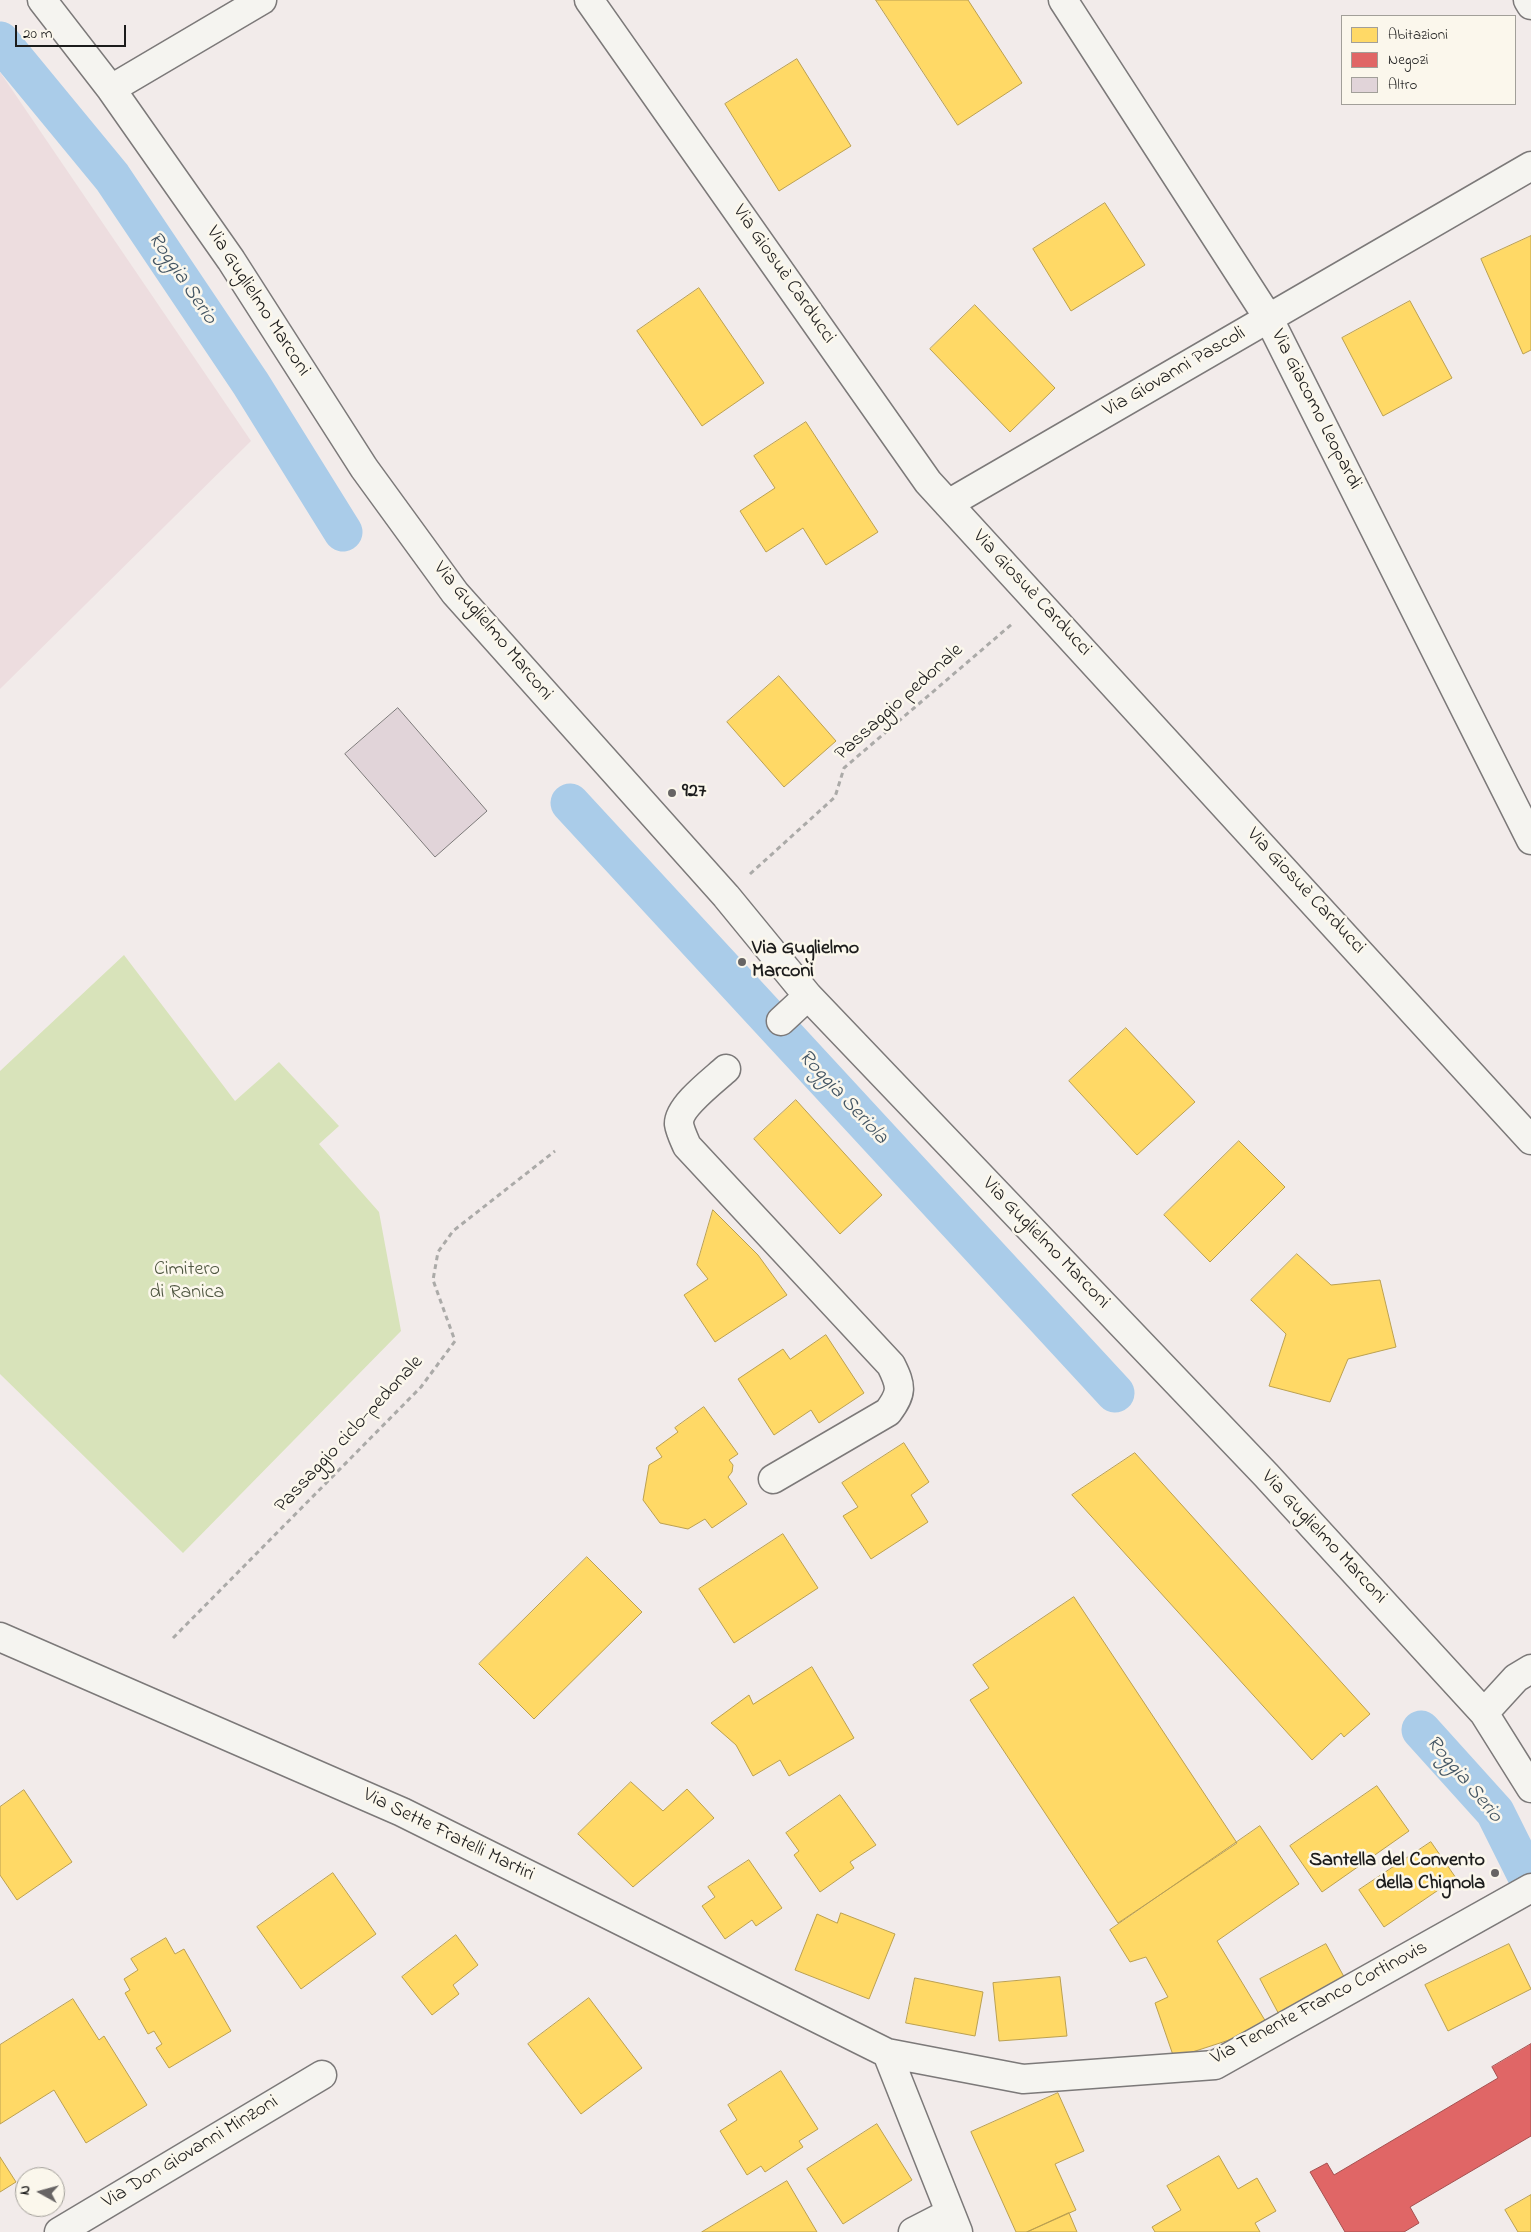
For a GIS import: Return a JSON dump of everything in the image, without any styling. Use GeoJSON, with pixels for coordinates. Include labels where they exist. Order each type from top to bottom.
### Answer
{"type":"FeatureCollection","features":[{"type":"Feature","properties":{"kind":"street","name":"Via Guglielmo Marconi"},"geometry":{"type":"LineString","coordinates":[[43,0],[111,89],[231,260],[364,468],[456,593],[726,896],[808,996],[1266,1475],[1484,1713],[1531,1788]]}},
{"type":"Feature","properties":{"kind":"street"},"geometry":{"type":"LineString","coordinates":[[111,89],[262,0]]}},
{"type":"Feature","properties":{"kind":"street","name":"Via Giosuè Carducci"},"geometry":{"type":"LineString","coordinates":[[589,0],[928,482],[1531,1140]]}},
{"type":"Feature","properties":{"kind":"street","name":"Via Giacomo Leopardi"},"geometry":{"type":"LineString","coordinates":[[1062,0],[1269,319],[1531,840]]}},
{"type":"Feature","properties":{"kind":"street"},"geometry":{"type":"LineString","coordinates":[[1528,0],[1531,5]]}},
{"type":"Feature","properties":{"kind":"street","name":"Via Giovanni Pascoli"},"geometry":{"type":"LineString","coordinates":[[948,504],[1531,166]]}},
{"type":"Feature","properties":{"kind":"street"},"geometry":{"type":"LineString","coordinates":[[781,1021],[808,996]]}},
{"type":"Feature","properties":{"kind":"street"},"geometry":{"type":"LineString","coordinates":[[726,1069],[698,1094],[681,1114],[679,1124],[687,1146],[891,1365],[898,1379],[898,1398],[888,1412],[773,1480]]}},
{"type":"Feature","properties":{"kind":"street","name":"Via Sette Fratelli Martiri"},"geometry":{"type":"LineString","coordinates":[[0,1637],[402,1812],[887,2053]]}},
{"type":"Feature","properties":{"kind":"street"},"geometry":{"type":"LineString","coordinates":[[1484,1713],[1516,1678],[1531,1668]]}},
{"type":"Feature","properties":{"kind":"street","name":"Via Tenente Franco Cortinovis"},"geometry":{"type":"LineString","coordinates":[[887,2053],[1023,2079],[1215,2064],[1531,1888]]}},
{"type":"Feature","properties":{"kind":"street"},"geometry":{"type":"LineString","coordinates":[[887,2053],[954,2222],[913,2232]]}},
{"type":"Feature","properties":{"kind":"street","name":"Via Don Giovanni Minzoni"},"geometry":{"type":"LineString","coordinates":[[59,2232],[322,2075]]}},
{"type":"Feature","properties":{"kind":"path","name":"Passaggio pedonale"},"geometry":{"type":"LineString","coordinates":[[726,896],[835,797],[844,768],[1038,602]]}},
{"type":"Feature","properties":{"kind":"path","name":"Passaggio ciclo-pedonale"},"geometry":{"type":"LineString","coordinates":[[172,1638],[421,1387],[455,1341],[433,1280],[438,1252],[453,1231],[555,1151]]}},
{"type":"Feature","properties":{"kind":"shaded area"},"geometry":{"type":"Polygon","coordinates":[[[0,72],[251,441],[0,689],[0,72]]]}},
{"type":"Feature","properties":{"kind":"green space","name":"Cimitero di Ranica"},"geometry":{"type":"Polygon","coordinates":[[[124,955],[235,1101],[279,1062],[339,1126],[319,1144],[379,1212],[401,1331],[183,1553],[0,1374],[0,1071],[124,955]]]}},
{"type":"Feature","properties":{"kind":"building: Abitazioni"},"geometry":{"type":"Polygon","coordinates":[[[876,0],[968,0],[1022,83],[958,125],[876,0]]]}},
{"type":"Feature","properties":{"kind":"building: Abitazioni"},"geometry":{"type":"Polygon","coordinates":[[[797,59],[851,146],[779,191],[725,104],[797,59]]]}},
{"type":"Feature","properties":{"kind":"building: Abitazioni"},"geometry":{"type":"Polygon","coordinates":[[[1105,203],[1145,265],[1071,311],[1033,249],[1105,203]]]}},
{"type":"Feature","properties":{"kind":"building: Abitazioni"},"geometry":{"type":"Polygon","coordinates":[[[1531,236],[1531,350],[1523,354],[1481,259],[1531,236]]]}},
{"type":"Feature","properties":{"kind":"building: Abitazioni"},"geometry":{"type":"Polygon","coordinates":[[[699,288],[764,383],[702,426],[637,331],[699,288]]]}},
{"type":"Feature","properties":{"kind":"building: Abitazioni"},"geometry":{"type":"Polygon","coordinates":[[[1410,301],[1452,378],[1383,416],[1342,338],[1410,301]]]}},
{"type":"Feature","properties":{"kind":"building: Abitazioni"},"geometry":{"type":"Polygon","coordinates":[[[975,305],[1055,388],[1010,432],[930,349],[975,305]]]}},
{"type":"Feature","properties":{"kind":"building: Abitazioni"},"geometry":{"type":"Polygon","coordinates":[[[806,422],[878,532],[826,565],[803,528],[766,552],[740,511],[775,488],[754,456],[806,422]]]}},
{"type":"Feature","properties":{"kind":"building: Abitazioni"},"geometry":{"type":"Polygon","coordinates":[[[779,676],[836,741],[784,787],[727,722],[779,676]]]}},
{"type":"Feature","properties":{"kind":"building: Abitazioni"},"geometry":{"type":"Polygon","coordinates":[[[1126,1028],[1195,1102],[1137,1155],[1069,1081],[1126,1028]]]}},
{"type":"Feature","properties":{"kind":"building: Abitazioni"},"geometry":{"type":"Polygon","coordinates":[[[796,1100],[882,1195],[840,1234],[754,1139],[796,1100]]]}},
{"type":"Feature","properties":{"kind":"building: Abitazioni"},"geometry":{"type":"Polygon","coordinates":[[[1239,1141],[1285,1187],[1210,1262],[1164,1215],[1239,1141]]]}},
{"type":"Feature","properties":{"kind":"building: Abitazioni"},"geometry":{"type":"Polygon","coordinates":[[[713,1210],[758,1255],[787,1295],[715,1342],[684,1295],[708,1279],[697,1265],[713,1210]]]}},
{"type":"Feature","properties":{"kind":"building: Abitazioni"},"geometry":{"type":"Polygon","coordinates":[[[1297,1254],[1331,1285],[1380,1280],[1396,1347],[1348,1359],[1330,1402],[1269,1386],[1286,1334],[1251,1300],[1297,1254]]]}},
{"type":"Feature","properties":{"kind":"building: Abitazioni"},"geometry":{"type":"Polygon","coordinates":[[[826,1335],[864,1393],[819,1423],[811,1410],[774,1435],[738,1379],[783,1349],[790,1359],[826,1335]]]}},
{"type":"Feature","properties":{"kind":"building: Abitazioni"},"geometry":{"type":"Polygon","coordinates":[[[704,1407],[738,1454],[729,1460],[733,1465],[732,1472],[728,1477],[747,1504],[712,1528],[705,1519],[688,1529],[660,1523],[643,1500],[649,1465],[662,1457],[656,1448],[678,1432],[675,1428],[704,1407]]]}},
{"type":"Feature","properties":{"kind":"building: Abitazioni"},"geometry":{"type":"Polygon","coordinates":[[[904,1443],[929,1482],[911,1495],[928,1522],[871,1559],[843,1516],[858,1507],[842,1483],[904,1443]]]}},
{"type":"Feature","properties":{"kind":"building: Abitazioni"},"geometry":{"type":"Polygon","coordinates":[[[1135,1453],[1370,1714],[1344,1737],[1341,1733],[1312,1760],[1072,1495],[1135,1453]]]}},
{"type":"Feature","properties":{"kind":"building: Abitazioni"},"geometry":{"type":"Polygon","coordinates":[[[783,1534],[818,1588],[734,1643],[699,1589],[783,1534]]]}},
{"type":"Feature","properties":{"kind":"building: Abitazioni"},"geometry":{"type":"Polygon","coordinates":[[[587,1557],[642,1612],[534,1719],[479,1664],[587,1557]]]}},
{"type":"Feature","properties":{"kind":"building: Abitazioni"},"geometry":{"type":"Polygon","coordinates":[[[1074,1597],[1237,1843],[1118,1923],[970,1700],[989,1688],[973,1665],[1074,1597]]]}},
{"type":"Feature","properties":{"kind":"building: Abitazioni"},"geometry":{"type":"Polygon","coordinates":[[[812,1667],[854,1738],[789,1776],[780,1760],[753,1776],[736,1745],[711,1723],[749,1695],[753,1704],[812,1667]]]}},
{"type":"Feature","properties":{"kind":"building: Abitazioni"},"geometry":{"type":"Polygon","coordinates":[[[631,1782],[663,1811],[687,1789],[714,1818],[633,1887],[578,1834],[631,1782]]]}},
{"type":"Feature","properties":{"kind":"building: Abitazioni"},"geometry":{"type":"Polygon","coordinates":[[[1377,1786],[1409,1831],[1322,1892],[1290,1846],[1377,1786]]]}},
{"type":"Feature","properties":{"kind":"building: Abitazioni"},"geometry":{"type":"Polygon","coordinates":[[[24,1790],[72,1862],[17,1900],[0,1875],[0,1807],[24,1790]]]}},
{"type":"Feature","properties":{"kind":"building: Abitazioni"},"geometry":{"type":"Polygon","coordinates":[[[840,1795],[876,1845],[850,1862],[854,1868],[820,1892],[794,1855],[799,1851],[786,1833],[840,1795]]]}},
{"type":"Feature","properties":{"kind":"building: Abitazioni"},"geometry":{"type":"Polygon","coordinates":[[[1260,1826],[1299,1884],[1217,1941],[1269,2027],[1174,2058],[1155,2003],[1168,1997],[1146,1957],[1130,1962],[1110,1930],[1260,1826]]]}},
{"type":"Feature","properties":{"kind":"building: Abitazioni"},"geometry":{"type":"Polygon","coordinates":[[[1431,1842],[1456,1878],[1384,1927],[1359,1890],[1431,1842]]]}},
{"type":"Feature","properties":{"kind":"building: Abitazioni"},"geometry":{"type":"Polygon","coordinates":[[[749,1860],[782,1908],[756,1926],[752,1920],[725,1939],[702,1906],[715,1897],[708,1887],[749,1860]]]}},
{"type":"Feature","properties":{"kind":"building: Abitazioni"},"geometry":{"type":"Polygon","coordinates":[[[333,1873],[376,1934],[301,1989],[257,1927],[333,1873]]]}},
{"type":"Feature","properties":{"kind":"building: Abitazioni"},"geometry":{"type":"Polygon","coordinates":[[[841,1913],[895,1934],[869,1999],[795,1970],[817,1914],[837,1923],[841,1913]]]}},
{"type":"Feature","properties":{"kind":"building: Abitazioni"},"geometry":{"type":"Polygon","coordinates":[[[456,1935],[478,1965],[453,1985],[459,1994],[432,2015],[402,1977],[456,1935]]]}},
{"type":"Feature","properties":{"kind":"building: Abitazioni"},"geometry":{"type":"Polygon","coordinates":[[[166,1938],[175,1954],[184,1949],[231,2031],[169,2068],[156,2048],[162,2044],[154,2031],[148,2034],[125,1993],[130,1990],[124,1979],[138,1970],[131,1959],[166,1938]]]}},
{"type":"Feature","properties":{"kind":"building: Abitazioni"},"geometry":{"type":"Polygon","coordinates":[[[1326,1944],[1348,1984],[1282,2020],[1260,1979],[1326,1944]]]}},
{"type":"Feature","properties":{"kind":"building: Abitazioni"},"geometry":{"type":"Polygon","coordinates":[[[1509,1944],[1531,1989],[1448,2031],[1425,1985],[1509,1944]]]}},
{"type":"Feature","properties":{"kind":"building: Abitazioni"},"geometry":{"type":"Polygon","coordinates":[[[1060,1977],[1067,2036],[999,2041],[993,1983],[1060,1977]]]}},
{"type":"Feature","properties":{"kind":"building: Abitazioni"},"geometry":{"type":"Polygon","coordinates":[[[915,1978],[983,1992],[975,2036],[906,2023],[915,1978]]]}},
{"type":"Feature","properties":{"kind":"building: Abitazioni"},"geometry":{"type":"Polygon","coordinates":[[[589,1998],[642,2068],[581,2114],[528,2044],[589,1998]]]}},
{"type":"Feature","properties":{"kind":"building: Abitazioni"},"geometry":{"type":"Polygon","coordinates":[[[73,1999],[99,2040],[104,2036],[147,2105],[86,2143],[54,2090],[0,2124],[0,2045],[73,1999]]]}},
{"type":"Feature","properties":{"kind":"building: Abitazioni"},"geometry":{"type":"Polygon","coordinates":[[[781,2071],[818,2129],[799,2141],[803,2147],[765,2172],[761,2166],[747,2175],[720,2131],[737,2120],[728,2105],[781,2071]]]}},
{"type":"Feature","properties":{"kind":"building: Abitazioni"},"geometry":{"type":"Polygon","coordinates":[[[1058,2093],[1084,2151],[1055,2164],[1076,2210],[1027,2232],[1016,2232],[971,2132],[1058,2093]]]}},
{"type":"Feature","properties":{"kind":"building: Abitazioni"},"geometry":{"type":"Polygon","coordinates":[[[877,2124],[912,2180],[843,2224],[807,2169],[877,2124]]]}},
{"type":"Feature","properties":{"kind":"building: Abitazioni"},"geometry":{"type":"Polygon","coordinates":[[[1219,2156],[1238,2189],[1257,2178],[1276,2211],[1255,2223],[1260,2232],[1155,2232],[1152,2227],[1181,2210],[1167,2186],[1219,2156]]]}},
{"type":"Feature","properties":{"kind":"building: Abitazioni"},"geometry":{"type":"Polygon","coordinates":[[[0,2157],[15,2183],[0,2192],[0,2157]]]}},
{"type":"Feature","properties":{"kind":"building: Abitazioni"},"geometry":{"type":"Polygon","coordinates":[[[787,2181],[817,2232],[702,2232],[787,2181]]]}},
{"type":"Feature","properties":{"kind":"building: Abitazioni"},"geometry":{"type":"Polygon","coordinates":[[[1531,2195],[1531,2232],[1518,2232],[1505,2210],[1531,2195]]]}},
{"type":"Feature","properties":{"kind":"building: Abitazioni"},"geometry":{"type":"Polygon","coordinates":[[[1069,2213],[1077,2232],[1027,2232],[1069,2213]]]}},
{"type":"Feature","properties":{"kind":"building: Negozi"},"geometry":{"type":"Polygon","coordinates":[[[1531,2044],[1531,2136],[1410,2207],[1419,2223],[1404,2232],[1345,2232],[1310,2172],[1327,2163],[1334,2175],[1498,2078],[1492,2067],[1531,2044]]]}},
{"type":"Feature","properties":{"kind":"building: Altro"},"geometry":{"type":"Polygon","coordinates":[[[398,708],[487,811],[435,857],[345,754],[398,708]]]}},
{"type":"Feature","properties":{"kind":"waterway","name":"Roggia Serio"},"geometry":{"type":"LineString","coordinates":[[0,41],[112,177],[251,384],[343,532]]}},
{"type":"Feature","properties":{"kind":"waterway","name":"Roggia Seriola"},"geometry":{"type":"LineString","coordinates":[[570,803],[1115,1393]]}},
{"type":"Feature","properties":{"kind":"waterway","name":"Roggia Serio"},"geometry":{"type":"LineString","coordinates":[[1421,1730],[1495,1812],[1531,1884]]}},
{"type":"Feature","properties":{"kind":"place","name":"927"},"geometry":{"type":"Point","coordinates":[672,793]}},
{"type":"Feature","properties":{"kind":"place","name":"Via Guglielmo Marconi"},"geometry":{"type":"Point","coordinates":[742,962]}},
{"type":"Feature","properties":{"kind":"place","name":"Santella del Convento della Chignola"},"geometry":{"type":"Point","coordinates":[1495,1873]}}]}
